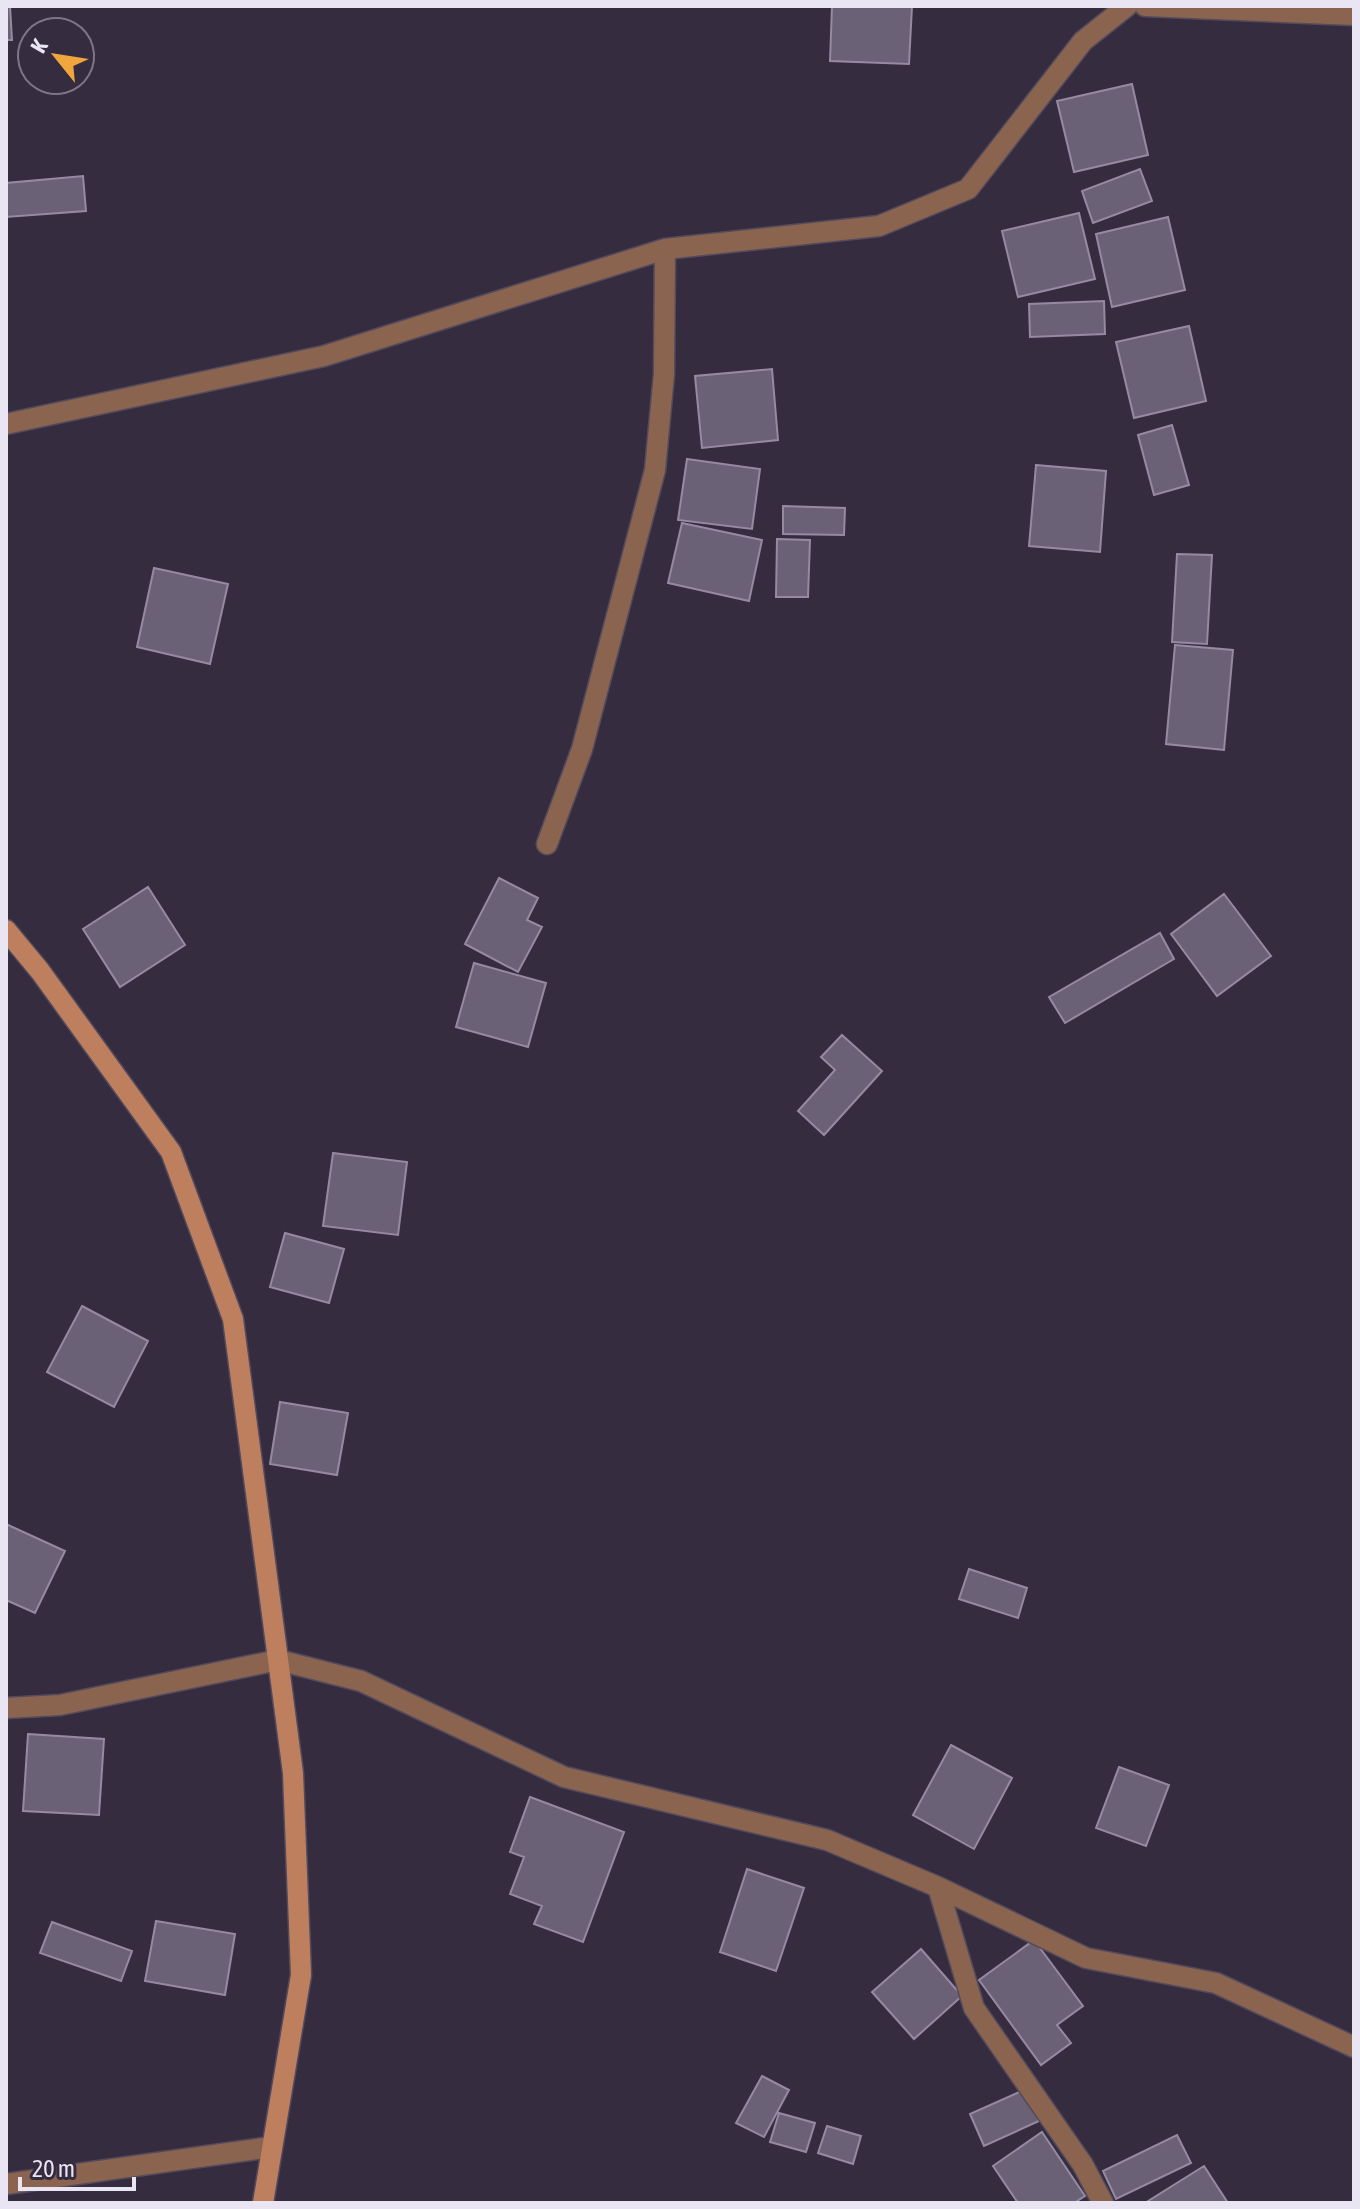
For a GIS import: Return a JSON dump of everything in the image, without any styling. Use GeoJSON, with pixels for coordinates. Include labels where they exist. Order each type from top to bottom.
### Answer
{"type":"FeatureCollection","features":[{"type":"Feature","properties":{"kind":"street"},"geometry":{"type":"LineString","coordinates":[[6,424],[324,356],[665,249],[879,226],[968,189],[1083,41],[1127,6]]}},
{"type":"Feature","properties":{"kind":"street"},"geometry":{"type":"LineString","coordinates":[[1145,6],[1354,15]]}},
{"type":"Feature","properties":{"kind":"street"},"geometry":{"type":"LineString","coordinates":[[547,844],[582,749],[655,470],[664,374],[665,249]]}},
{"type":"Feature","properties":{"kind":"street"},"geometry":{"type":"LineString","coordinates":[[6,930],[40,971],[171,1152],[233,1319],[293,1773],[301,1975],[263,2203]]}},
{"type":"Feature","properties":{"kind":"street"},"geometry":{"type":"LineString","coordinates":[[6,1708],[60,1705],[278,1660],[361,1681],[564,1777],[827,1840],[938,1887],[1086,1958],[1216,1983],[1354,2047]]}},
{"type":"Feature","properties":{"kind":"street"},"geometry":{"type":"LineString","coordinates":[[938,1887],[974,2008],[1083,2165],[1103,2203]]}},
{"type":"Feature","properties":{"kind":"street"},"geometry":{"type":"LineString","coordinates":[[6,2184],[271,2147]]}},
{"type":"Feature","properties":{"kind":"building"},"geometry":{"type":"Polygon","coordinates":[[[6,6],[10,6],[12,40],[6,40],[6,6]]]}},
{"type":"Feature","properties":{"kind":"building"},"geometry":{"type":"Polygon","coordinates":[[[832,6],[912,6],[909,64],[830,61],[832,6]]]}},
{"type":"Feature","properties":{"kind":"building"},"geometry":{"type":"Polygon","coordinates":[[[1132,84],[1148,155],[1074,172],[1057,101],[1132,84]]]}},
{"type":"Feature","properties":{"kind":"building"},"geometry":{"type":"Polygon","coordinates":[[[1140,169],[1152,201],[1093,223],[1082,191],[1140,169]]]}},
{"type":"Feature","properties":{"kind":"building"},"geometry":{"type":"Polygon","coordinates":[[[83,176],[86,211],[6,217],[6,183],[83,176]]]}},
{"type":"Feature","properties":{"kind":"building"},"geometry":{"type":"Polygon","coordinates":[[[1079,213],[1095,279],[1018,297],[1002,231],[1079,213]]]}},
{"type":"Feature","properties":{"kind":"building"},"geometry":{"type":"Polygon","coordinates":[[[1168,217],[1185,290],[1112,307],[1096,234],[1168,217]]]}},
{"type":"Feature","properties":{"kind":"building"},"geometry":{"type":"Polygon","coordinates":[[[1104,301],[1105,334],[1030,337],[1029,304],[1104,301]]]}},
{"type":"Feature","properties":{"kind":"building"},"geometry":{"type":"Polygon","coordinates":[[[1189,326],[1206,401],[1134,418],[1116,342],[1189,326]]]}},
{"type":"Feature","properties":{"kind":"building"},"geometry":{"type":"Polygon","coordinates":[[[772,369],[778,440],[702,448],[695,376],[772,369]]]}},
{"type":"Feature","properties":{"kind":"building"},"geometry":{"type":"Polygon","coordinates":[[[1172,425],[1189,485],[1154,495],[1138,435],[1172,425]]]}},
{"type":"Feature","properties":{"kind":"building"},"geometry":{"type":"Polygon","coordinates":[[[687,459],[760,469],[752,529],[678,520],[687,459]]]}},
{"type":"Feature","properties":{"kind":"building"},"geometry":{"type":"Polygon","coordinates":[[[1036,465],[1106,471],[1100,552],[1029,546],[1036,465]]]}},
{"type":"Feature","properties":{"kind":"building"},"geometry":{"type":"Polygon","coordinates":[[[783,506],[845,508],[844,535],[783,534],[783,506]]]}},
{"type":"Feature","properties":{"kind":"building"},"geometry":{"type":"Polygon","coordinates":[[[682,523],[762,540],[749,601],[668,583],[682,523]]]}},
{"type":"Feature","properties":{"kind":"building"},"geometry":{"type":"Polygon","coordinates":[[[777,539],[810,540],[808,597],[776,597],[777,539]]]}},
{"type":"Feature","properties":{"kind":"building"},"geometry":{"type":"Polygon","coordinates":[[[1177,554],[1212,555],[1207,644],[1172,642],[1177,554]]]}},
{"type":"Feature","properties":{"kind":"building"},"geometry":{"type":"Polygon","coordinates":[[[154,568],[228,584],[210,664],[137,647],[154,568]]]}},
{"type":"Feature","properties":{"kind":"building"},"geometry":{"type":"Polygon","coordinates":[[[1175,645],[1233,650],[1224,750],[1166,744],[1175,645]]]}},
{"type":"Feature","properties":{"kind":"building"},"geometry":{"type":"Polygon","coordinates":[[[499,878],[538,898],[527,920],[542,927],[518,972],[465,944],[499,878]]]}},
{"type":"Feature","properties":{"kind":"building"},"geometry":{"type":"Polygon","coordinates":[[[148,887],[185,945],[120,987],[83,929],[148,887]]]}},
{"type":"Feature","properties":{"kind":"building"},"geometry":{"type":"Polygon","coordinates":[[[1224,894],[1271,956],[1217,996],[1171,934],[1224,894]]]}},
{"type":"Feature","properties":{"kind":"building"},"geometry":{"type":"Polygon","coordinates":[[[1160,933],[1174,959],[1065,1023],[1049,997],[1160,933]]]}},
{"type":"Feature","properties":{"kind":"building"},"geometry":{"type":"Polygon","coordinates":[[[474,963],[546,983],[528,1047],[456,1027],[474,963]]]}},
{"type":"Feature","properties":{"kind":"building"},"geometry":{"type":"Polygon","coordinates":[[[842,1035],[882,1071],[824,1135],[798,1111],[835,1070],[821,1057],[842,1035]]]}},
{"type":"Feature","properties":{"kind":"building"},"geometry":{"type":"Polygon","coordinates":[[[333,1153],[407,1162],[398,1235],[323,1226],[333,1153]]]}},
{"type":"Feature","properties":{"kind":"building"},"geometry":{"type":"Polygon","coordinates":[[[285,1233],[344,1249],[329,1303],[270,1287],[285,1233]]]}},
{"type":"Feature","properties":{"kind":"building"},"geometry":{"type":"Polygon","coordinates":[[[82,1306],[148,1341],[114,1407],[47,1372],[82,1306]]]}},
{"type":"Feature","properties":{"kind":"building"},"geometry":{"type":"Polygon","coordinates":[[[280,1402],[348,1413],[337,1475],[270,1464],[280,1402]]]}},
{"type":"Feature","properties":{"kind":"building"},"geometry":{"type":"Polygon","coordinates":[[[6,1524],[65,1551],[35,1613],[6,1600],[6,1524]]]}},
{"type":"Feature","properties":{"kind":"building"},"geometry":{"type":"Polygon","coordinates":[[[969,1569],[1027,1588],[1018,1618],[959,1599],[969,1569]]]}},
{"type":"Feature","properties":{"kind":"building"},"geometry":{"type":"Polygon","coordinates":[[[28,1734],[104,1739],[99,1815],[23,1811],[28,1734]]]}},
{"type":"Feature","properties":{"kind":"building"},"geometry":{"type":"Polygon","coordinates":[[[951,1745],[1012,1778],[974,1849],[913,1815],[951,1745]]]}},
{"type":"Feature","properties":{"kind":"building"},"geometry":{"type":"Polygon","coordinates":[[[1119,1767],[1169,1785],[1146,1846],[1096,1828],[1119,1767]]]}},
{"type":"Feature","properties":{"kind":"building"},"geometry":{"type":"Polygon","coordinates":[[[530,1797],[624,1832],[583,1942],[534,1924],[542,1906],[510,1894],[524,1857],[510,1852],[530,1797]]]}},
{"type":"Feature","properties":{"kind":"building"},"geometry":{"type":"Polygon","coordinates":[[[747,1869],[804,1888],[776,1971],[720,1952],[747,1869]]]}},
{"type":"Feature","properties":{"kind":"building"},"geometry":{"type":"Polygon","coordinates":[[[156,1921],[235,1934],[225,1995],[145,1981],[156,1921]]]}},
{"type":"Feature","properties":{"kind":"building"},"geometry":{"type":"Polygon","coordinates":[[[52,1922],[132,1951],[121,1981],[40,1953],[52,1922]]]}},
{"type":"Feature","properties":{"kind":"building"},"geometry":{"type":"Polygon","coordinates":[[[1034,1940],[1083,2006],[1057,2025],[1071,2043],[1041,2065],[979,1980],[1034,1940]]]}},
{"type":"Feature","properties":{"kind":"building"},"geometry":{"type":"Polygon","coordinates":[[[921,1949],[962,1996],[914,2039],[872,1992],[921,1949]]]}},
{"type":"Feature","properties":{"kind":"building"},"geometry":{"type":"Polygon","coordinates":[[[762,2076],[789,2090],[764,2137],[736,2123],[762,2076]]]}},
{"type":"Feature","properties":{"kind":"building"},"geometry":{"type":"Polygon","coordinates":[[[1026,2089],[1039,2121],[984,2146],[970,2114],[1026,2089]]]}},
{"type":"Feature","properties":{"kind":"building"},"geometry":{"type":"Polygon","coordinates":[[[779,2113],[815,2123],[806,2152],[770,2142],[779,2113]]]}},
{"type":"Feature","properties":{"kind":"building"},"geometry":{"type":"Polygon","coordinates":[[[827,2126],[861,2136],[853,2164],[818,2153],[827,2126]]]}},
{"type":"Feature","properties":{"kind":"building"},"geometry":{"type":"Polygon","coordinates":[[[1042,2132],[1085,2196],[1074,2203],[1018,2203],[993,2166],[1042,2132]]]}},
{"type":"Feature","properties":{"kind":"building"},"geometry":{"type":"Polygon","coordinates":[[[1177,2135],[1191,2163],[1116,2199],[1103,2171],[1177,2135]]]}},
{"type":"Feature","properties":{"kind":"building"},"geometry":{"type":"Polygon","coordinates":[[[1204,2166],[1228,2203],[1145,2203],[1204,2166]]]}}]}
